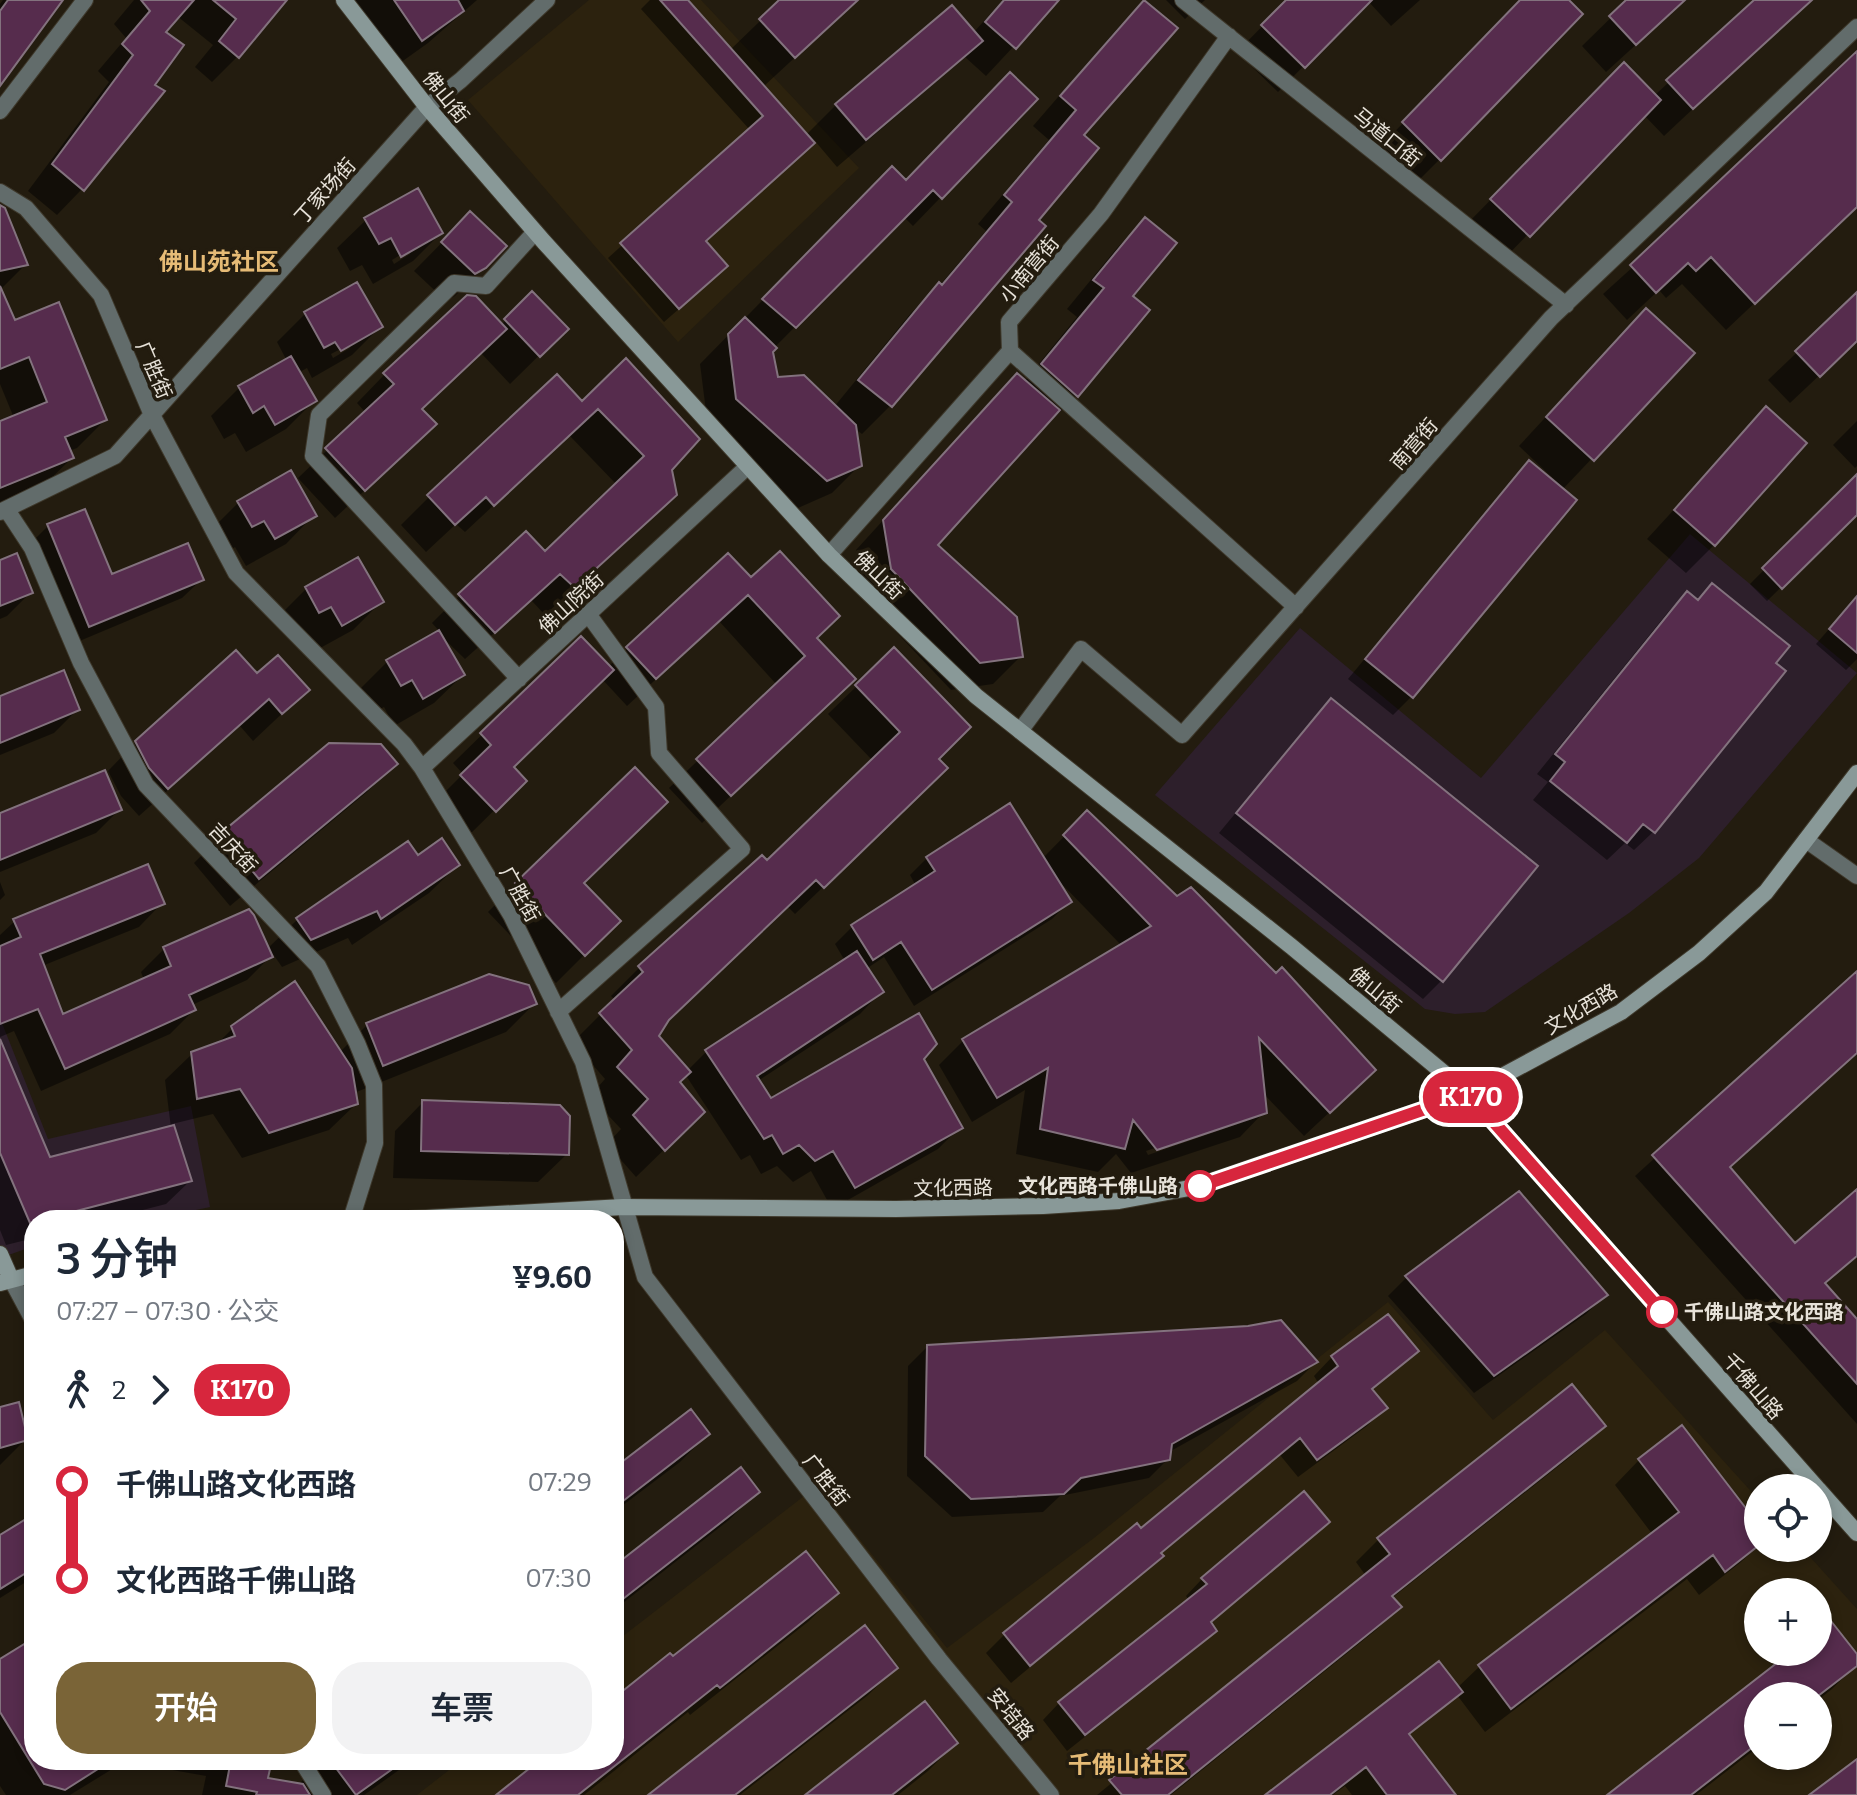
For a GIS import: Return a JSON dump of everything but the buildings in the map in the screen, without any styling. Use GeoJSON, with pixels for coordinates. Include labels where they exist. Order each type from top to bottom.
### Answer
{"type":"FeatureCollection","features":[{"type":"Feature","properties":{"kind":"main road","name":"佛山街"},"geometry":{"type":"LineString","coordinates":[[344,0],[427,107],[535,232],[829,555],[976,696],[1292,947],[1469,1094]]}},
{"type":"Feature","properties":{"kind":"main road","name":"文化西路"},"geometry":{"type":"LineString","coordinates":[[569,1210],[623,1207],[896,1209],[1043,1206],[1119,1201],[1195,1187],[1469,1094],[1621,1012],[1699,953],[1766,892],[1857,773]]}},
{"type":"Feature","properties":{"kind":"main road","name":"千佛山路"},"geometry":{"type":"LineString","coordinates":[[1469,1094],[1806,1474]]}},
{"type":"Feature","properties":{"kind":"main road"},"geometry":{"type":"LineString","coordinates":[[0,1254],[5,1281]]}},
{"type":"Feature","properties":{"kind":"main road","name":"千佛山路"},"geometry":{"type":"LineString","coordinates":[[1832,1504],[1857,1533]]}},
{"type":"Feature","properties":{"kind":"street"},"geometry":{"type":"LineString","coordinates":[[0,111],[85,0]]}},
{"type":"Feature","properties":{"kind":"street","name":"丁家场街"},"geometry":{"type":"LineString","coordinates":[[4,511],[115,456],[427,107],[461,80],[547,0]]}},
{"type":"Feature","properties":{"kind":"street","name":"马道口街"},"geometry":{"type":"LineString","coordinates":[[1183,0],[1566,305]]}},
{"type":"Feature","properties":{"kind":"street","name":"南营街"},"geometry":{"type":"LineString","coordinates":[[1020,731],[1081,649],[1182,735],[1566,305],[1857,27]]}},
{"type":"Feature","properties":{"kind":"street","name":"小南营街"},"geometry":{"type":"LineString","coordinates":[[1010,351],[1009,322],[1101,214],[1229,36]]}},
{"type":"Feature","properties":{"kind":"street","name":"广胜街"},"geometry":{"type":"LineString","coordinates":[[0,192],[26,208],[101,295],[152,415],[236,573],[404,744],[422,768],[511,915],[583,1062],[624,1210]]}},
{"type":"Feature","properties":{"kind":"street"},"geometry":{"type":"LineString","coordinates":[[519,679],[313,456],[319,415],[454,283],[486,286],[535,232]]}},
{"type":"Feature","properties":{"kind":"street"},"geometry":{"type":"LineString","coordinates":[[829,555],[1010,351],[1296,607]]}},
{"type":"Feature","properties":{"kind":"street","name":"佛山院街"},"geometry":{"type":"LineString","coordinates":[[422,768],[747,467]]}},
{"type":"Feature","properties":{"kind":"street","name":"吉庆街"},"geometry":{"type":"LineString","coordinates":[[4,511],[32,548],[81,663],[146,785],[318,966],[357,1043],[374,1085],[375,1143],[354,1210]]}},
{"type":"Feature","properties":{"kind":"street"},"geometry":{"type":"LineString","coordinates":[[558,1012],[742,849],[659,753],[656,707],[588,614]]}},
{"type":"Feature","properties":{"kind":"street"},"geometry":{"type":"LineString","coordinates":[[1806,840],[1857,876]]}},
{"type":"Feature","properties":{"kind":"street","name":"广胜街"},"geometry":{"type":"LineString","coordinates":[[624,1210],[645,1277],[939,1659]]}},
{"type":"Feature","properties":{"kind":"street"},"geometry":{"type":"LineString","coordinates":[[5,1281],[24,1307]]}},
{"type":"Feature","properties":{"kind":"street","name":"安培路"},"geometry":{"type":"LineString","coordinates":[[939,1659],[1051,1795]]}},
{"type":"Feature","properties":{"kind":"street"},"geometry":{"type":"LineString","coordinates":[[307,1770],[323,1795]]}},
{"type":"Feature","properties":{"kind":"shaded area"},"geometry":{"type":"Polygon","coordinates":[[[589,0],[701,0],[859,168],[678,342],[468,100],[589,0]]]}},
{"type":"Feature","properties":{"kind":"shaded area"},"geometry":{"type":"Polygon","coordinates":[[[1690,534],[1857,673],[1699,858],[1629,913],[1485,1012],[1455,1014],[1425,1009],[1155,795],[1300,628],[1481,778],[1690,534]]]}},
{"type":"Feature","properties":{"kind":"shaded area"},"geometry":{"type":"Polygon","coordinates":[[[0,1018],[48,1139],[191,1106],[210,1207],[196,1210],[24,1210],[24,1250],[0,1258],[0,1018]]]}},
{"type":"Feature","properties":{"kind":"shaded area"},"geometry":{"type":"Polygon","coordinates":[[[1388,1302],[1493,1420],[1605,1330],[1744,1484],[1744,1562],[1815,1562],[1829,1578],[1744,1578],[1744,1666],[1832,1666],[1832,1581],[1857,1609],[1857,1795],[417,1795],[449,1770],[624,1770],[624,1635],[817,1486],[947,1648],[1094,1538],[1388,1302]]]}},
{"type":"Feature","properties":{"kind":"bus line","name":"K170"},"geometry":{"type":"LineString","coordinates":[[1200,1186],[1469,1094],[1662,1312]]}},
{"type":"Feature","properties":{"kind":"place","name":"文化西路千佛山路"},"geometry":{"type":"Point","coordinates":[1200,1186]}},
{"type":"Feature","properties":{"kind":"place","name":"千佛山路文化西路"},"geometry":{"type":"Point","coordinates":[1662,1312]}},
{"type":"Feature","properties":{"kind":"district","name":"佛山苑社区"},"geometry":{"type":"Point","coordinates":[219,262]}},
{"type":"Feature","properties":{"kind":"district","name":"千佛山社区"},"geometry":{"type":"Point","coordinates":[1128,1765]}}]}
